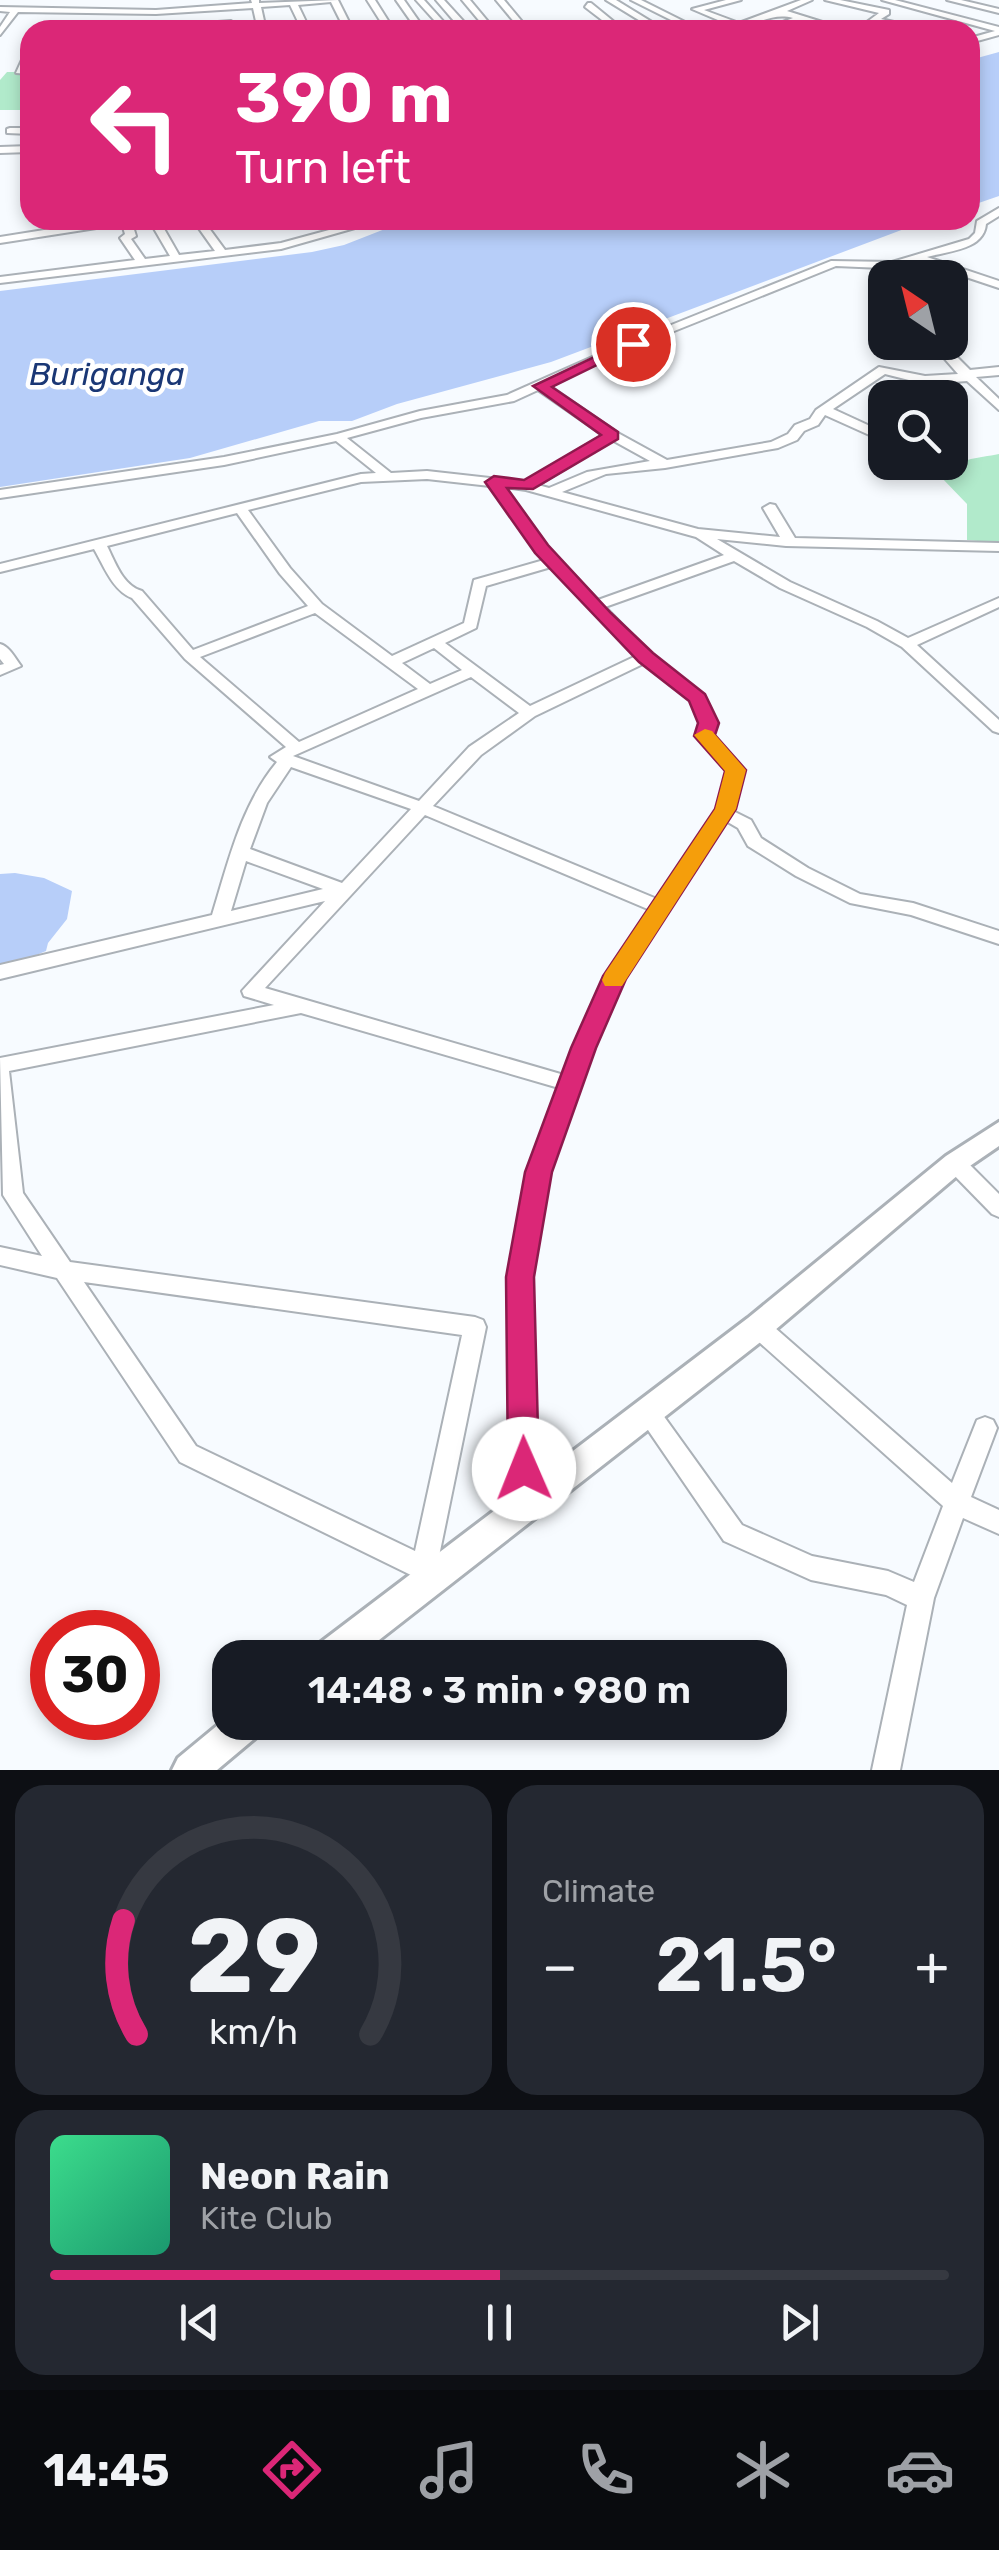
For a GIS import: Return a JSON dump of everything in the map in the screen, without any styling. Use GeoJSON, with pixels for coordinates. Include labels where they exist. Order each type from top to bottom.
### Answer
{"type":"FeatureCollection","features":[{"type":"Feature","properties":{"kind":"main road"},"geometry":{"type":"LineString","coordinates":[[349,1640],[430,1571],[524,1507],[758,1327],[954,1163],[999,1132]]}},
{"type":"Feature","properties":{"kind":"main road"},"geometry":{"type":"LineString","coordinates":[[190,1770],[226,1740]]}},
{"type":"Feature","properties":{"kind":"street"},"geometry":{"type":"LineString","coordinates":[[30,9],[37,0]]}},
{"type":"Feature","properties":{"kind":"street"},"geometry":{"type":"LineString","coordinates":[[92,12],[96,0]]}},
{"type":"Feature","properties":{"kind":"street"},"geometry":{"type":"LineString","coordinates":[[147,15],[151,0]]}},
{"type":"Feature","properties":{"kind":"street"},"geometry":{"type":"LineString","coordinates":[[0,9],[52,9],[113,16],[147,15],[181,5],[226,8],[256,2],[332,0]]}},
{"type":"Feature","properties":{"kind":"street"},"geometry":{"type":"LineString","coordinates":[[420,0],[438,20]]}},
{"type":"Feature","properties":{"kind":"street"},"geometry":{"type":"LineString","coordinates":[[440,0],[458,20]]}},
{"type":"Feature","properties":{"kind":"street"},"geometry":{"type":"LineString","coordinates":[[466,0],[483,20]]}},
{"type":"Feature","properties":{"kind":"street"},"geometry":{"type":"LineString","coordinates":[[500,0],[516,20]]}},
{"type":"Feature","properties":{"kind":"street"},"geometry":{"type":"LineString","coordinates":[[610,0],[639,20]]}},
{"type":"Feature","properties":{"kind":"street"},"geometry":{"type":"LineString","coordinates":[[635,0],[675,20]]}},
{"type":"Feature","properties":{"kind":"street"},"geometry":{"type":"LineString","coordinates":[[686,0],[702,7]]}},
{"type":"Feature","properties":{"kind":"street"},"geometry":{"type":"LineString","coordinates":[[721,20],[696,8],[737,0]]}},
{"type":"Feature","properties":{"kind":"street"},"geometry":{"type":"LineString","coordinates":[[829,0],[890,20]]}},
{"type":"Feature","properties":{"kind":"street"},"geometry":{"type":"LineString","coordinates":[[886,0],[961,20]]}},
{"type":"Feature","properties":{"kind":"street"},"geometry":{"type":"LineString","coordinates":[[756,20],[804,1],[880,17]]}},
{"type":"Feature","properties":{"kind":"street"},"geometry":{"type":"LineString","coordinates":[[875,20],[897,1]]}},
{"type":"Feature","properties":{"kind":"street"},"geometry":{"type":"LineString","coordinates":[[914,20],[909,19],[949,2],[999,13]]}},
{"type":"Feature","properties":{"kind":"street"},"geometry":{"type":"LineString","coordinates":[[588,6],[607,20]]}},
{"type":"Feature","properties":{"kind":"street"},"geometry":{"type":"LineString","coordinates":[[226,8],[230,20]]}},
{"type":"Feature","properties":{"kind":"street"},"geometry":{"type":"LineString","coordinates":[[0,34],[16,9]]}},
{"type":"Feature","properties":{"kind":"street"},"geometry":{"type":"LineString","coordinates":[[46,20],[52,9]]}},
{"type":"Feature","properties":{"kind":"street"},"geometry":{"type":"LineString","coordinates":[[635,18],[657,12]]}},
{"type":"Feature","properties":{"kind":"street"},"geometry":{"type":"LineString","coordinates":[[779,12],[808,20]]}},
{"type":"Feature","properties":{"kind":"street"},"geometry":{"type":"LineString","coordinates":[[496,16],[510,14]]}},
{"type":"Feature","properties":{"kind":"street"},"geometry":{"type":"LineString","coordinates":[[795,20],[801,18]]}},
{"type":"Feature","properties":{"kind":"street"},"geometry":{"type":"LineString","coordinates":[[980,38],[999,30]]}},
{"type":"Feature","properties":{"kind":"street"},"geometry":{"type":"LineString","coordinates":[[980,35],[999,43]]}},
{"type":"Feature","properties":{"kind":"street"},"geometry":{"type":"LineString","coordinates":[[980,49],[999,43]]}},
{"type":"Feature","properties":{"kind":"street"},"geometry":{"type":"LineString","coordinates":[[980,46],[985,48]]}},
{"type":"Feature","properties":{"kind":"street"},"geometry":{"type":"LineString","coordinates":[[0,124],[14,124],[12,131],[20,131]]}},
{"type":"Feature","properties":{"kind":"street"},"geometry":{"type":"LineString","coordinates":[[908,260],[973,241],[986,228],[988,216],[999,211]]}},
{"type":"Feature","properties":{"kind":"street"},"geometry":{"type":"LineString","coordinates":[[0,240],[51,230]]}},
{"type":"Feature","properties":{"kind":"street"},"geometry":{"type":"LineString","coordinates":[[129,230],[131,236],[125,238],[142,264]]}},
{"type":"Feature","properties":{"kind":"street"},"geometry":{"type":"LineString","coordinates":[[160,230],[177,260]]}},
{"type":"Feature","properties":{"kind":"street"},"geometry":{"type":"LineString","coordinates":[[205,230],[223,254]]}},
{"type":"Feature","properties":{"kind":"street"},"geometry":{"type":"LineString","coordinates":[[0,280],[282,246],[341,230]]}},
{"type":"Feature","properties":{"kind":"street"},"geometry":{"type":"LineString","coordinates":[[915,256],[999,285]]}},
{"type":"Feature","properties":{"kind":"street"},"geometry":{"type":"LineString","coordinates":[[0,494],[224,460],[338,438],[420,414],[510,398],[602,356],[835,262],[868,267]]}},
{"type":"Feature","properties":{"kind":"street"},"geometry":{"type":"LineString","coordinates":[[951,360],[999,406]]}},
{"type":"Feature","properties":{"kind":"street"},"geometry":{"type":"LineString","coordinates":[[552,492],[573,480],[616,466],[665,464],[778,444],[883,370],[926,380],[999,371]]}},
{"type":"Feature","properties":{"kind":"street"},"geometry":{"type":"LineString","coordinates":[[541,386],[612,435],[665,464]]}},
{"type":"Feature","properties":{"kind":"street"},"geometry":{"type":"LineString","coordinates":[[825,410],[868,430]]}},
{"type":"Feature","properties":{"kind":"street"},"geometry":{"type":"LineString","coordinates":[[527,486],[612,435]]}},
{"type":"Feature","properties":{"kind":"street"},"geometry":{"type":"LineString","coordinates":[[338,438],[386,475]]}},
{"type":"Feature","properties":{"kind":"street"},"geometry":{"type":"LineString","coordinates":[[0,568],[239,507],[386,475],[527,486],[697,532],[790,542],[999,548]]}},
{"type":"Feature","properties":{"kind":"street"},"geometry":{"type":"LineString","coordinates":[[494,482],[553,562],[594,606],[646,658],[698,698],[708,723],[704,736],[736,770],[723,812],[615,976],[538,1172],[520,1277],[524,1507]]}},
{"type":"Feature","properties":{"kind":"street"},"geometry":{"type":"LineString","coordinates":[[239,507],[285,574],[316,606],[429,690]]}},
{"type":"Feature","properties":{"kind":"street"},"geometry":{"type":"LineString","coordinates":[[770,508],[790,542]]}},
{"type":"Feature","properties":{"kind":"street"},"geometry":{"type":"LineString","coordinates":[[697,532],[734,556],[907,644],[999,728]]}},
{"type":"Feature","properties":{"kind":"street"},"geometry":{"type":"LineString","coordinates":[[99,544],[115,575],[130,593],[137,594],[190,656],[293,754],[662,908]]}},
{"type":"Feature","properties":{"kind":"street"},"geometry":{"type":"LineString","coordinates":[[594,606],[734,556]]}},
{"type":"Feature","properties":{"kind":"street"},"geometry":{"type":"LineString","coordinates":[[391,662],[471,625],[478,584],[553,562]]}},
{"type":"Feature","properties":{"kind":"street"},"geometry":{"type":"LineString","coordinates":[[907,644],[999,602]]}},
{"type":"Feature","properties":{"kind":"street"},"geometry":{"type":"LineString","coordinates":[[190,656],[316,606]]}},
{"type":"Feature","properties":{"kind":"street"},"geometry":{"type":"LineString","coordinates":[[435,642],[529,713]]}},
{"type":"Feature","properties":{"kind":"street"},"geometry":{"type":"LineString","coordinates":[[0,648],[13,666],[0,670]]}},
{"type":"Feature","properties":{"kind":"street"},"geometry":{"type":"LineString","coordinates":[[570,1084],[251,991],[475,751],[529,713],[646,658]]}},
{"type":"Feature","properties":{"kind":"street"},"geometry":{"type":"LineString","coordinates":[[220,919],[260,797],[269,780],[293,754],[474,670]]}},
{"type":"Feature","properties":{"kind":"street"},"geometry":{"type":"LineString","coordinates":[[723,812],[745,824],[754,842],[856,899],[913,909],[999,938]]}},
{"type":"Feature","properties":{"kind":"street"},"geometry":{"type":"LineString","coordinates":[[240,852],[344,890]]}},
{"type":"Feature","properties":{"kind":"street"},"geometry":{"type":"LineString","coordinates":[[0,972],[344,890]]}},
{"type":"Feature","properties":{"kind":"street"},"geometry":{"type":"LineString","coordinates":[[0,1256],[64,1270],[475,1327],[430,1571],[188,1454],[64,1270],[14,1195],[0,1068],[302,1006]]}},
{"type":"Feature","properties":{"kind":"street"},"geometry":{"type":"LineString","coordinates":[[954,1163],[999,1208]]}},
{"type":"Feature","properties":{"kind":"street"},"geometry":{"type":"LineString","coordinates":[[758,1327],[956,1502],[999,1522]]}},
{"type":"Feature","properties":{"kind":"street"},"geometry":{"type":"LineString","coordinates":[[647,1411],[732,1533],[811,1568],[888,1583],[921,1598]]}},
{"type":"Feature","properties":{"kind":"street"},"geometry":{"type":"LineString","coordinates":[[886,1770],[921,1598],[985,1428]]}},
{"type":"Feature","properties":{"kind":"green space"},"geometry":{"type":"Polygon","coordinates":[[[7,72],[20,72],[20,110],[0,110],[0,80],[7,72]]]}},
{"type":"Feature","properties":{"kind":"green space"},"geometry":{"type":"Polygon","coordinates":[[[999,454],[999,543],[967,540],[967,504],[944,480],[968,480],[968,460],[999,454]]]}},
{"type":"Feature","properties":{"kind":"water"},"geometry":{"type":"Polygon","coordinates":[[[999,52],[999,196],[980,203],[980,57],[999,52]]]}},
{"type":"Feature","properties":{"kind":"water","name":"Buriganga"},"geometry":{"type":"Polygon","coordinates":[[[382,230],[901,230],[551,362],[397,404],[352,421],[319,421],[190,458],[0,487],[0,291],[344,245],[382,230]]]}},
{"type":"Feature","properties":{"kind":"water"},"geometry":{"type":"Polygon","coordinates":[[[0,874],[44,878],[72,891],[67,919],[46,951],[0,970],[0,874]]]}},
{"type":"Feature","properties":{"kind":"slow traffic"},"geometry":{"type":"LineString","coordinates":[[614,980],[726,809],[736,770],[705,735]]}},
{"type":"Feature","properties":{"kind":"route"},"geometry":{"type":"LineString","coordinates":[[524,1469],[520,1277],[538,1172],[615,976],[726,809],[736,770],[704,736],[708,723],[698,698],[646,658],[604,617],[541,549],[494,482],[527,486],[612,435],[541,386],[633,344]]}}]}
